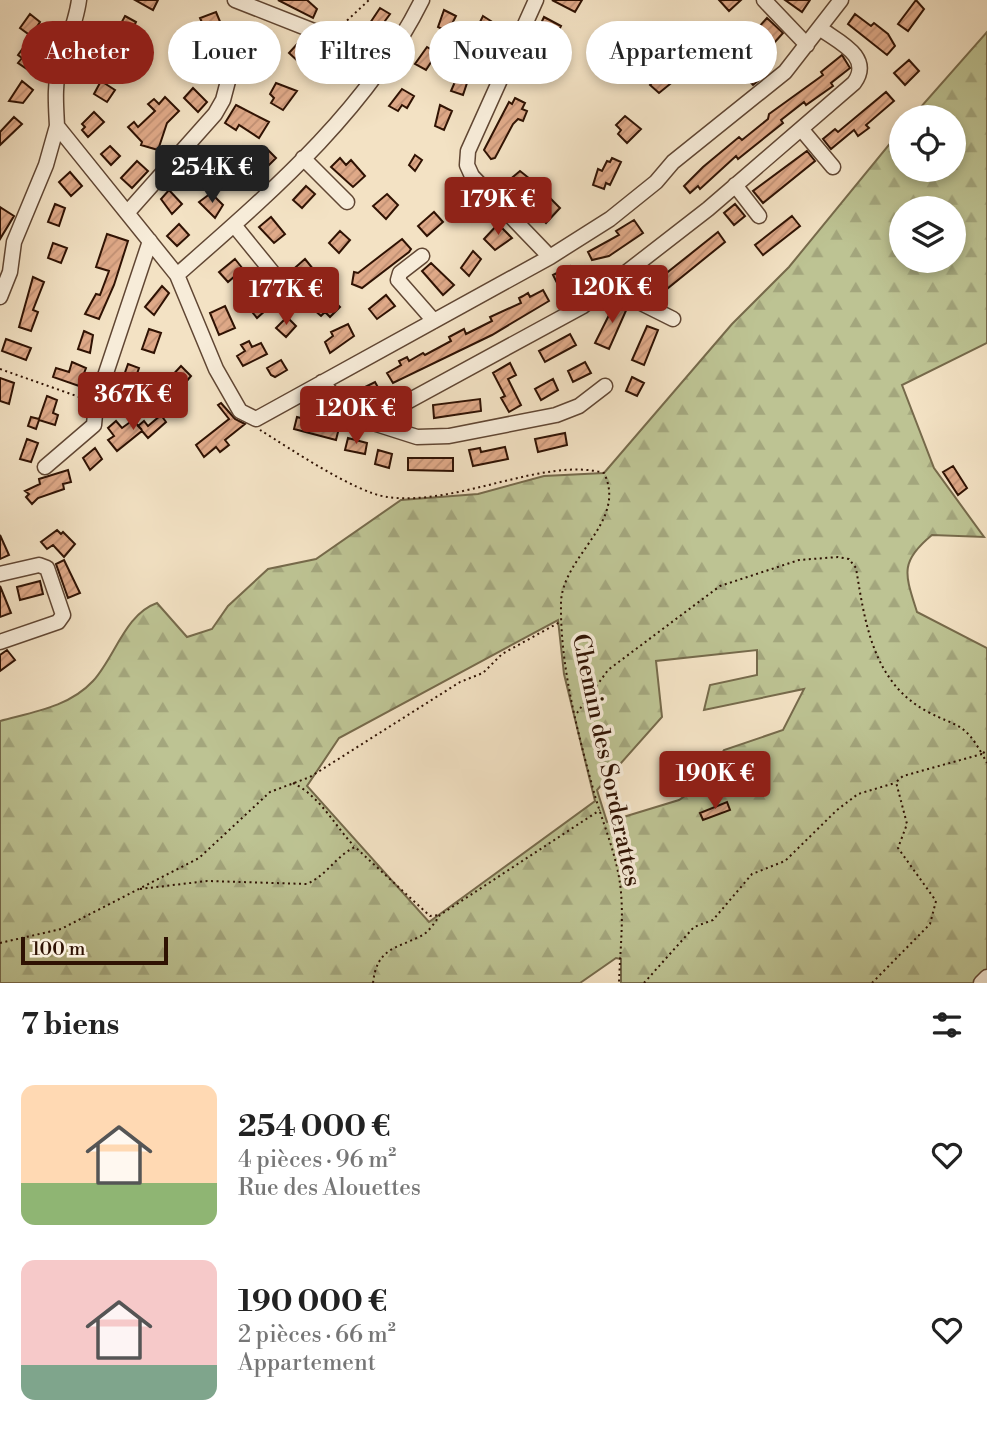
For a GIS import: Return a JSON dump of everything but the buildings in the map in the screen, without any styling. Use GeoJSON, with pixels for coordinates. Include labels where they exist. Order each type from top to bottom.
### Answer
{"type":"FeatureCollection","features":[{"type":"Feature","properties":{"kind":"street"},"geometry":{"type":"LineString","coordinates":[[0,297],[10,272],[14,242],[46,165],[57,126],[55,94],[60,66],[77,19],[79,0]]}},
{"type":"Feature","properties":{"kind":"street"},"geometry":{"type":"LineString","coordinates":[[235,0],[295,24]]}},
{"type":"Feature","properties":{"kind":"street"},"geometry":{"type":"LineString","coordinates":[[177,275],[234,225],[359,100],[402,41],[422,0]]}},
{"type":"Feature","properties":{"kind":"street"},"geometry":{"type":"LineString","coordinates":[[536,0],[468,151],[467,164],[472,176],[550,257]]}},
{"type":"Feature","properties":{"kind":"street"},"geometry":{"type":"LineString","coordinates":[[764,0],[807,45]]}},
{"type":"Feature","properties":{"kind":"street"},"geometry":{"type":"LineString","coordinates":[[57,126],[177,275],[216,369],[240,411],[256,419],[550,257],[610,219],[656,182],[673,162],[785,72],[841,0]]}},
{"type":"Feature","properties":{"kind":"street"},"geometry":{"type":"LineString","coordinates":[[370,422],[583,306],[621,279],[802,130],[860,75],[861,65],[856,55],[821,29]]}},
{"type":"Feature","properties":{"kind":"street"},"geometry":{"type":"LineString","coordinates":[[127,213],[215,114],[223,100],[227,84]]}},
{"type":"Feature","properties":{"kind":"street"},"geometry":{"type":"LineString","coordinates":[[802,130],[833,167]]}},
{"type":"Feature","properties":{"kind":"street"},"geometry":{"type":"LineString","coordinates":[[303,158],[347,202]]}},
{"type":"Feature","properties":{"kind":"street"},"geometry":{"type":"LineString","coordinates":[[735,186],[759,216]]}},
{"type":"Feature","properties":{"kind":"street"},"geometry":{"type":"LineString","coordinates":[[234,225],[273,273]]}},
{"type":"Feature","properties":{"kind":"street"},"geometry":{"type":"LineString","coordinates":[[45,467],[94,425],[96,403],[150,241]]}},
{"type":"Feature","properties":{"kind":"street"},"geometry":{"type":"LineString","coordinates":[[0,253],[14,242]]}},
{"type":"Feature","properties":{"kind":"street"},"geometry":{"type":"LineString","coordinates":[[422,256],[400,273],[398,280],[434,321]]}},
{"type":"Feature","properties":{"kind":"street"},"geometry":{"type":"LineString","coordinates":[[621,279],[641,303],[673,320]]}},
{"type":"Feature","properties":{"kind":"street"},"geometry":{"type":"LineString","coordinates":[[322,382],[340,403],[370,422],[417,437],[449,436],[556,415],[579,406],[605,386]]}},
{"type":"Feature","properties":{"kind":"street"},"geometry":{"type":"LineString","coordinates":[[0,574],[39,565],[47,568],[60,604],[62,619],[0,642]]}},
{"type":"Feature","properties":{"kind":"street"},"geometry":{"type":"LineString","coordinates":[[981,983],[987,978]]}},
{"type":"Feature","properties":{"kind":"path"},"geometry":{"type":"LineString","coordinates":[[346,21],[369,0]]}},
{"type":"Feature","properties":{"kind":"path"},"geometry":{"type":"LineString","coordinates":[[0,369],[96,403]]}},
{"type":"Feature","properties":{"kind":"path","name":"Chemin des Sorderattes"},"geometry":{"type":"LineString","coordinates":[[256,419],[257,428],[273,438],[346,480],[385,497],[466,493],[562,471],[591,470],[604,473],[610,485],[610,503],[565,584],[561,622],[576,715],[620,881],[619,983]]}},
{"type":"Feature","properties":{"kind":"path"},"geometry":{"type":"LineString","coordinates":[[576,715],[608,670],[720,586],[799,560],[838,557],[849,559],[856,568],[867,633],[881,669],[903,693],[927,712],[960,725],[987,763]]}},
{"type":"Feature","properties":{"kind":"path"},"geometry":{"type":"LineString","coordinates":[[0,943],[61,929],[198,858],[270,792],[310,777],[352,753],[409,713],[460,682],[483,673],[502,654],[561,622]]}},
{"type":"Feature","properties":{"kind":"path"},"geometry":{"type":"LineString","coordinates":[[644,983],[694,927],[713,920],[752,874],[785,861],[837,810],[858,794],[896,782],[902,776],[982,754],[987,750]]}},
{"type":"Feature","properties":{"kind":"path"},"geometry":{"type":"LineString","coordinates":[[872,983],[930,924],[935,913],[936,901],[931,891],[898,848],[907,824],[896,782]]}},
{"type":"Feature","properties":{"kind":"path"},"geometry":{"type":"LineString","coordinates":[[292,783],[305,789],[325,808],[337,828],[355,847],[430,916],[440,915]]}},
{"type":"Feature","properties":{"kind":"path"},"geometry":{"type":"LineString","coordinates":[[373,983],[380,958],[396,944],[424,935],[440,915],[600,810]]}},
{"type":"Feature","properties":{"kind":"path"},"geometry":{"type":"LineString","coordinates":[[137,890],[207,881],[307,884],[321,878],[346,852],[355,847]]}},
{"type":"Feature","properties":{"kind":"green space"},"geometry":{"type":"Polygon","coordinates":[[[987,32],[987,343],[902,385],[934,468],[984,537],[932,535],[914,553],[908,569],[917,612],[987,648],[987,969],[973,983],[621,983],[621,959],[616,958],[580,983],[0,983],[0,721],[62,703],[83,690],[101,671],[128,626],[146,609],[157,603],[187,637],[212,629],[228,606],[268,569],[316,559],[401,500],[478,494],[544,476],[604,473],[732,324],[789,267],[889,145],[889,182],[966,182],[966,105],[923,105],[987,32]],[[558,620],[339,738],[307,786],[429,922],[595,801],[564,674],[558,620]],[[757,650],[656,661],[662,717],[597,790],[607,822],[679,800],[699,786],[724,750],[783,730],[804,689],[704,710],[710,685],[757,675],[757,650]]]}}]}
